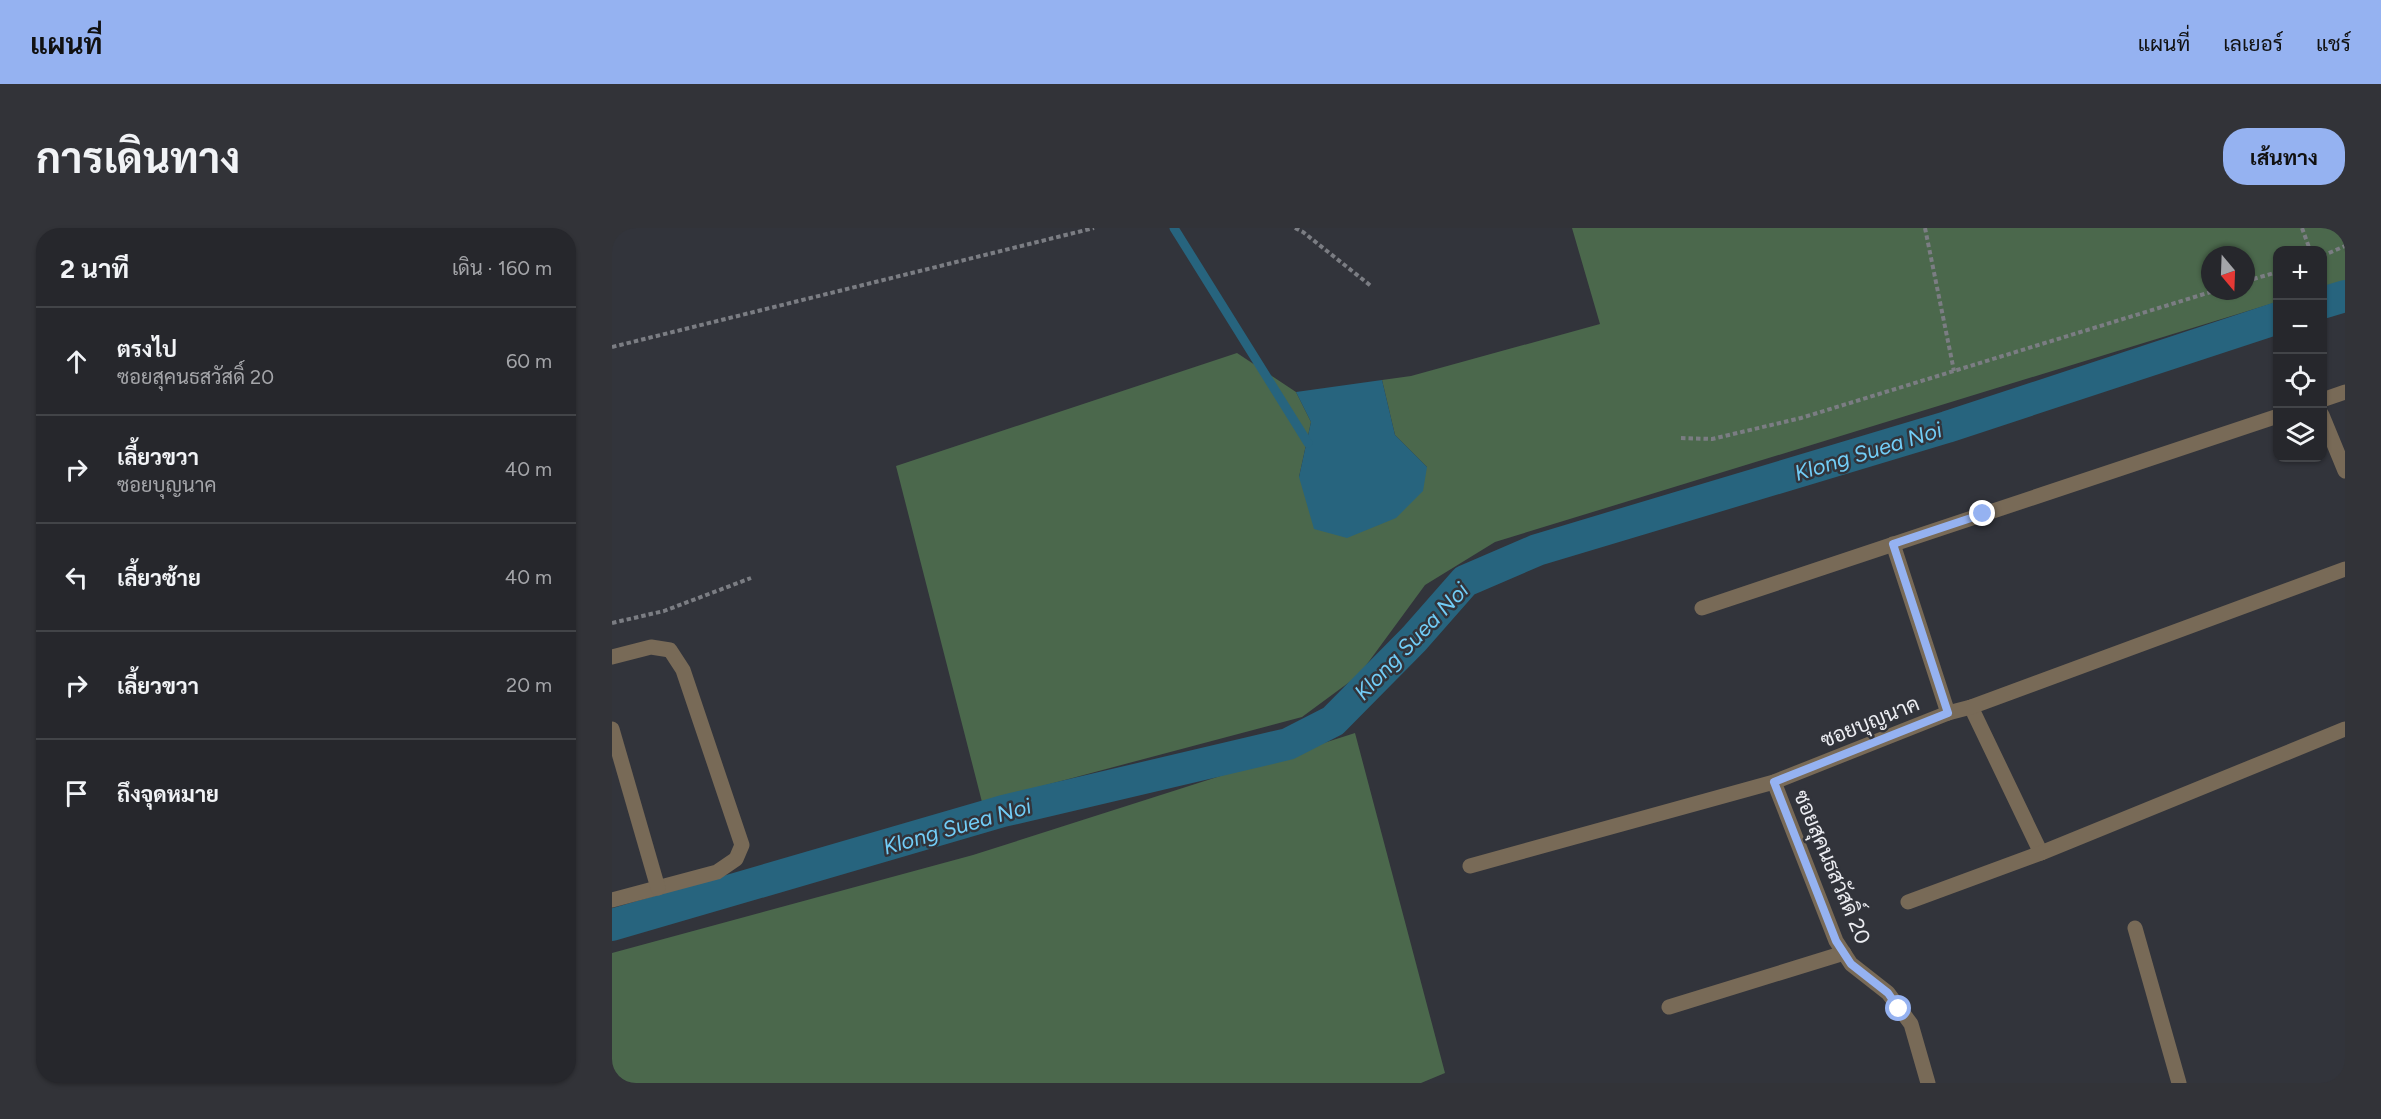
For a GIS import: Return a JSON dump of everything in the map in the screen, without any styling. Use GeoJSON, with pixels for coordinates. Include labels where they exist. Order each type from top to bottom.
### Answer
{"type":"FeatureCollection","features":[{"type":"Feature","properties":{"kind":"street"},"geometry":{"type":"LineString","coordinates":[[2327,398],[2345,392]]}},
{"type":"Feature","properties":{"kind":"street"},"geometry":{"type":"LineString","coordinates":[[1702,608],[2273,417]]}},
{"type":"Feature","properties":{"kind":"street"},"geometry":{"type":"LineString","coordinates":[[2327,427],[2345,471]]}},
{"type":"Feature","properties":{"kind":"street"},"geometry":{"type":"LineString","coordinates":[[1893,544],[1948,713]]}},
{"type":"Feature","properties":{"kind":"street","name":"ซอยบุญนาค"},"geometry":{"type":"LineString","coordinates":[[1470,866],[1774,782],[1948,713],[1971,707],[2345,569]]}},
{"type":"Feature","properties":{"kind":"street"},"geometry":{"type":"LineString","coordinates":[[612,657],[651,647],[670,650],[683,670],[742,845],[736,859],[717,872],[612,900]]}},
{"type":"Feature","properties":{"kind":"street"},"geometry":{"type":"LineString","coordinates":[[1971,707],[2041,853]]}},
{"type":"Feature","properties":{"kind":"street"},"geometry":{"type":"LineString","coordinates":[[612,729],[658,888]]}},
{"type":"Feature","properties":{"kind":"street"},"geometry":{"type":"LineString","coordinates":[[1908,902],[2041,853],[2345,729]]}},
{"type":"Feature","properties":{"kind":"street","name":"ซอยสุคนธสวัสดิ์ 20"},"geometry":{"type":"LineString","coordinates":[[1774,782],[1836,941],[1851,964],[1888,993],[1911,1024],[1928,1083]]}},
{"type":"Feature","properties":{"kind":"street"},"geometry":{"type":"LineString","coordinates":[[2135,928],[2179,1083]]}},
{"type":"Feature","properties":{"kind":"street"},"geometry":{"type":"LineString","coordinates":[[1669,1007],[1844,953]]}},
{"type":"Feature","properties":{"kind":"path"},"geometry":{"type":"LineString","coordinates":[[612,347],[1094,228]]}},
{"type":"Feature","properties":{"kind":"path"},"geometry":{"type":"LineString","coordinates":[[1295,228],[1371,286]]}},
{"type":"Feature","properties":{"kind":"path"},"geometry":{"type":"LineString","coordinates":[[1925,228],[1954,371]]}},
{"type":"Feature","properties":{"kind":"path"},"geometry":{"type":"LineString","coordinates":[[2302,228],[2309,246]]}},
{"type":"Feature","properties":{"kind":"path"},"geometry":{"type":"LineString","coordinates":[[2327,254],[2345,246]]}},
{"type":"Feature","properties":{"kind":"path"},"geometry":{"type":"LineString","coordinates":[[2255,278],[2273,273]]}},
{"type":"Feature","properties":{"kind":"path"},"geometry":{"type":"LineString","coordinates":[[1681,438],[1712,439],[1801,418],[2201,295]]}},
{"type":"Feature","properties":{"kind":"path"},"geometry":{"type":"LineString","coordinates":[[612,623],[664,611],[751,578]]}},
{"type":"Feature","properties":{"kind":"green space"},"geometry":{"type":"Polygon","coordinates":[[[1572,228],[2345,228],[2345,281],[2327,287],[2327,246],[2273,246],[2273,303],[1495,542],[1425,585],[1359,675],[1302,717],[982,802],[896,466],[1237,353],[1296,392],[1311,422],[1299,477],[1427,467],[1395,435],[1382,380],[1411,376],[1600,324],[1572,228]]]}},
{"type":"Feature","properties":{"kind":"green space"},"geometry":{"type":"Polygon","coordinates":[[[1355,733],[1445,1073],[1421,1083],[612,1083],[612,953],[973,855],[1355,733]]]}},
{"type":"Feature","properties":{"kind":"water"},"geometry":{"type":"Polygon","coordinates":[[[1382,380],[1395,435],[1427,467],[1423,491],[1396,518],[1347,538],[1314,529],[1299,477],[1311,422],[1296,392],[1382,380]]]}},
{"type":"Feature","properties":{"kind":"waterway"},"geometry":{"type":"LineString","coordinates":[[1174,228],[1308,443]]}},
{"type":"Feature","properties":{"kind":"waterway","name":"Klong Suea Noi"},"geometry":{"type":"LineString","coordinates":[[2327,301],[2345,296]]}},
{"type":"Feature","properties":{"kind":"waterway","name":"Klong Suea Noi"},"geometry":{"type":"LineString","coordinates":[[612,925],[1003,811],[1288,744],[1333,721],[1414,639],[1465,581],[1537,550],[1947,427],[2273,320]]}},
{"type":"Feature","properties":{"kind":"route"},"geometry":{"type":"LineString","coordinates":[[1899,1009],[1888,993],[1851,964],[1836,941],[1774,782],[1948,713],[1893,544],[1983,514]]}}]}
